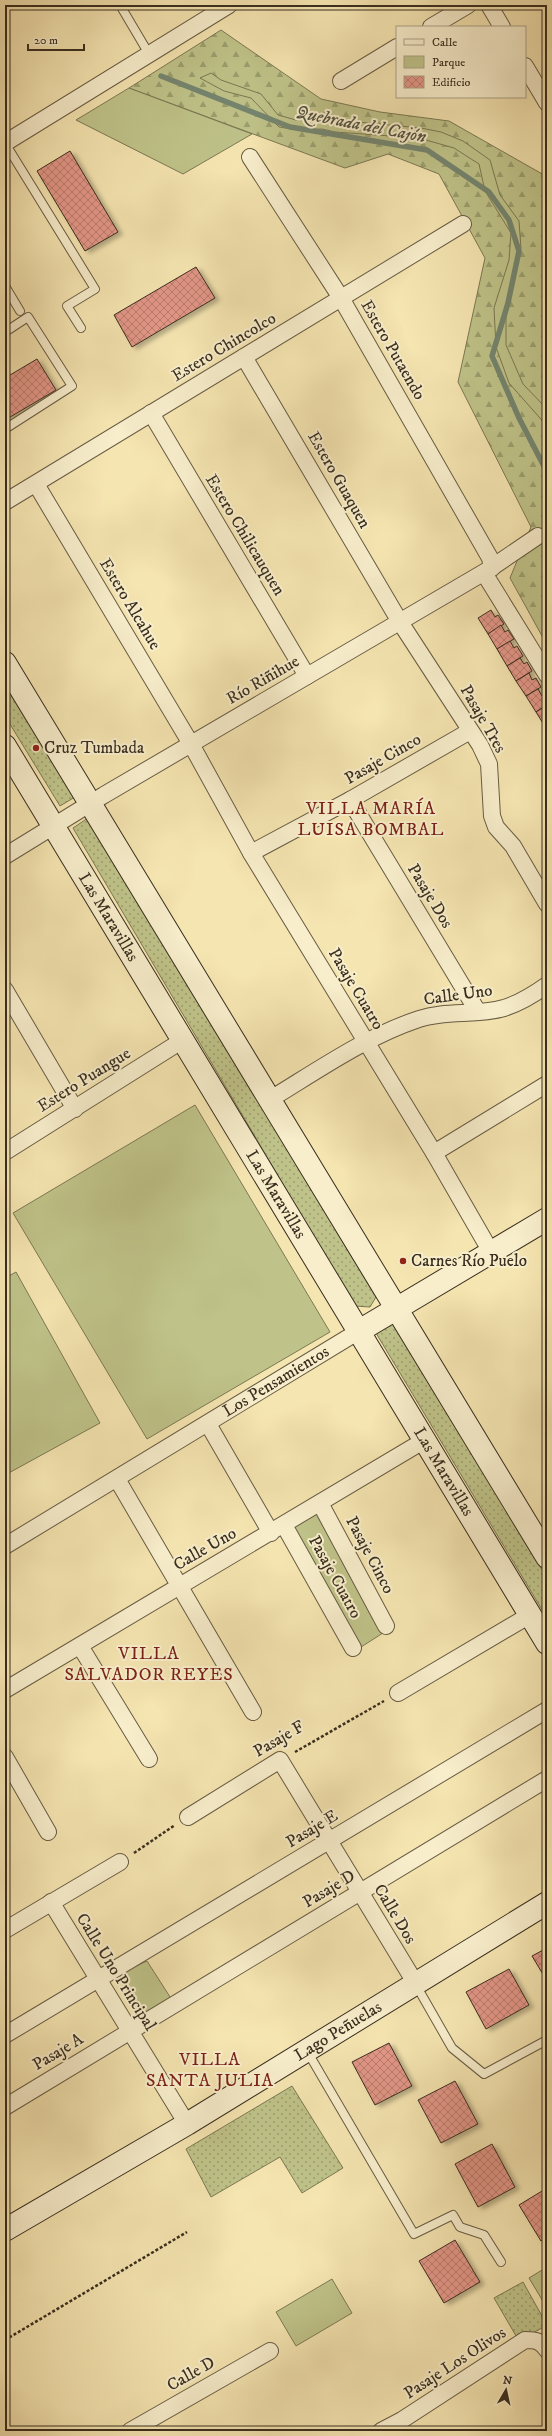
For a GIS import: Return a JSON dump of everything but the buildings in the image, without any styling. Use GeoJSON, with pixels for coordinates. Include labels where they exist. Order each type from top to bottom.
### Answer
{"type":"FeatureCollection","features":[{"type":"Feature","properties":{"kind":"street"},"geometry":{"type":"LineString","coordinates":[[5,143],[229,5]]}},
{"type":"Feature","properties":{"kind":"street"},"geometry":{"type":"LineString","coordinates":[[433,26],[468,5]]}},
{"type":"Feature","properties":{"kind":"street"},"geometry":{"type":"LineString","coordinates":[[489,5],[501,26]]}},
{"type":"Feature","properties":{"kind":"street"},"geometry":{"type":"LineString","coordinates":[[341,81],[396,49]]}},
{"type":"Feature","properties":{"kind":"street"},"geometry":{"type":"LineString","coordinates":[[526,68],[547,103]]}},
{"type":"Feature","properties":{"kind":"street","name":"Estero Putaendo"},"geometry":{"type":"LineString","coordinates":[[250,157],[340,298],[490,558],[488,570],[547,675]]}},
{"type":"Feature","properties":{"kind":"street","name":"Estero Chincolco"},"geometry":{"type":"LineString","coordinates":[[5,502],[463,224]]}},
{"type":"Feature","properties":{"kind":"street","name":"Estero Guaquen"},"geometry":{"type":"LineString","coordinates":[[244,357],[400,622]]}},
{"type":"Feature","properties":{"kind":"street","name":"Estero Chilicauquen"},"geometry":{"type":"LineString","coordinates":[[151,414],[307,676]]}},
{"type":"Feature","properties":{"kind":"street","name":"Estero Alcahue"},"geometry":{"type":"LineString","coordinates":[[36,484],[192,744]]}},
{"type":"Feature","properties":{"kind":"street","name":"Río Riñihue"},"geometry":{"type":"LineString","coordinates":[[5,856],[53,825],[488,570],[538,536]]}},
{"type":"Feature","properties":{"kind":"street","name":"Pasaje Tres"},"geometry":{"type":"LineString","coordinates":[[400,622],[480,745],[489,764],[492,816],[496,827],[513,846],[547,904]]}},
{"type":"Feature","properties":{"kind":"street"},"geometry":{"type":"LineString","coordinates":[[5,663],[395,1310],[547,1557]]}},
{"type":"Feature","properties":{"kind":"street","name":"Pasaje Cinco"},"geometry":{"type":"LineString","coordinates":[[250,853],[350,800],[470,731]]}},
{"type":"Feature","properties":{"kind":"street","name":"Pasaje Cuatro"},"geometry":{"type":"LineString","coordinates":[[192,744],[250,853],[434,1153],[491,1252]]}},
{"type":"Feature","properties":{"kind":"street","name":"Las Maravillas"},"geometry":{"type":"LineString","coordinates":[[5,746],[547,1643]]}},
{"type":"Feature","properties":{"kind":"street","name":"Pasaje Dos"},"geometry":{"type":"LineString","coordinates":[[350,800],[478,1012]]}},
{"type":"Feature","properties":{"kind":"street","name":"Calle Uno"},"geometry":{"type":"LineString","coordinates":[[269,1100],[366,1042],[420,1018],[440,1014],[478,1012],[503,1008],[520,1002],[547,985]]}},
{"type":"Feature","properties":{"kind":"street"},"geometry":{"type":"LineString","coordinates":[[5,990],[75,1109]]}},
{"type":"Feature","properties":{"kind":"street","name":"Estero Puangue"},"geometry":{"type":"LineString","coordinates":[[5,1152],[183,1040]]}},
{"type":"Feature","properties":{"kind":"street"},"geometry":{"type":"LineString","coordinates":[[434,1153],[547,1084]]}},
{"type":"Feature","properties":{"kind":"street","name":"Los Pensamientos"},"geometry":{"type":"LineString","coordinates":[[5,1546],[359,1331],[547,1219]]}},
{"type":"Feature","properties":{"kind":"street","name":"Pasaje Cuatro"},"geometry":{"type":"LineString","coordinates":[[208,1424],[353,1648]]}},
{"type":"Feature","properties":{"kind":"street","name":"Calle Uno"},"geometry":{"type":"LineString","coordinates":[[5,1690],[425,1440]]}},
{"type":"Feature","properties":{"kind":"street"},"geometry":{"type":"LineString","coordinates":[[117,1479],[253,1712]]}},
{"type":"Feature","properties":{"kind":"street","name":"Pasaje Cinco"},"geometry":{"type":"LineString","coordinates":[[320,1503],[386,1626]]}},
{"type":"Feature","properties":{"kind":"street"},"geometry":{"type":"LineString","coordinates":[[398,1693],[530,1615]]}},
{"type":"Feature","properties":{"kind":"street"},"geometry":{"type":"LineString","coordinates":[[80,1646],[149,1758]]}},
{"type":"Feature","properties":{"kind":"street","name":"Pasaje E"},"geometry":{"type":"LineString","coordinates":[[5,2035],[547,1710]]}},
{"type":"Feature","properties":{"kind":"street"},"geometry":{"type":"LineString","coordinates":[[5,1757],[48,1832]]}},
{"type":"Feature","properties":{"kind":"street","name":"Pasaje F"},"geometry":{"type":"LineString","coordinates":[[188,1817],[280,1760]]}},
{"type":"Feature","properties":{"kind":"street","name":"Calle Dos"},"geometry":{"type":"LineString","coordinates":[[280,1760],[416,1984]]}},
{"type":"Feature","properties":{"kind":"street","name":"Pasaje D"},"geometry":{"type":"LineString","coordinates":[[130,2031],[547,1779]]}},
{"type":"Feature","properties":{"kind":"street"},"geometry":{"type":"LineString","coordinates":[[5,1930],[120,1862]]}},
{"type":"Feature","properties":{"kind":"street","name":"Calle Uno Principal"},"geometry":{"type":"LineString","coordinates":[[51,1902],[187,2124]]}},
{"type":"Feature","properties":{"kind":"street","name":"Lago Peñuelas"},"geometry":{"type":"LineString","coordinates":[[5,2230],[187,2124],[547,1903]]}},
{"type":"Feature","properties":{"kind":"street","name":"Pasaje A"},"geometry":{"type":"LineString","coordinates":[[5,2107],[130,2031]]}},
{"type":"Feature","properties":{"kind":"street","name":"Pasaje Los Olivos"},"geometry":{"type":"LineString","coordinates":[[381,2431],[405,2426],[525,2340],[536,2340],[543,2344],[547,2350]]}},
{"type":"Feature","properties":{"kind":"street","name":"Calle D"},"geometry":{"type":"LineString","coordinates":[[130,2431],[270,2351]]}},
{"type":"Feature","properties":{"kind":"lane"},"geometry":{"type":"LineString","coordinates":[[120,5],[149,54]]}},
{"type":"Feature","properties":{"kind":"lane"},"geometry":{"type":"LineString","coordinates":[[5,143],[95,289],[67,306],[81,328]]}},
{"type":"Feature","properties":{"kind":"lane"},"geometry":{"type":"LineString","coordinates":[[5,286],[20,310]]}},
{"type":"Feature","properties":{"kind":"lane"},"geometry":{"type":"LineString","coordinates":[[5,332],[28,317],[72,386],[5,429]]}},
{"type":"Feature","properties":{"kind":"lane"},"geometry":{"type":"LineString","coordinates":[[416,1984],[452,2048],[484,2074],[547,2040]]}},
{"type":"Feature","properties":{"kind":"lane"},"geometry":{"type":"LineString","coordinates":[[307,2051],[414,2234],[453,2215],[460,2227],[484,2235],[501,2262]]}},
{"type":"Feature","properties":{"kind":"path","name":"Pasaje F"},"geometry":{"type":"LineString","coordinates":[[280,1760],[398,1693]]}},
{"type":"Feature","properties":{"kind":"path"},"geometry":{"type":"LineString","coordinates":[[120,1862],[188,1817]]}},
{"type":"Feature","properties":{"kind":"path"},"geometry":{"type":"LineString","coordinates":[[5,2340],[187,2232]]}},
{"type":"Feature","properties":{"kind":"green space"},"geometry":{"type":"Polygon","coordinates":[[[221,30],[321,99],[380,112],[449,121],[544,175],[547,174],[547,645],[510,578],[531,527],[458,382],[485,258],[439,174],[388,154],[345,168],[129,88],[221,30]]]}},
{"type":"Feature","properties":{"kind":"green space"},"geometry":{"type":"Polygon","coordinates":[[[211,73],[221,80],[261,94],[278,115],[296,120],[326,119],[421,128],[441,132],[463,141],[490,160],[500,195],[519,221],[521,248],[506,304],[506,345],[523,384],[547,409],[547,426],[509,383],[496,347],[494,308],[509,260],[511,233],[485,191],[479,164],[454,148],[419,138],[335,132],[322,129],[298,130],[279,127],[251,98],[224,91],[200,78],[211,73]]]}},
{"type":"Feature","properties":{"kind":"green space"},"geometry":{"type":"Polygon","coordinates":[[[129,88],[252,134],[183,174],[76,120],[129,88]]]}},
{"type":"Feature","properties":{"kind":"green space"},"geometry":{"type":"Polygon","coordinates":[[[5,681],[75,797],[60,806],[5,716],[5,681]]]}},
{"type":"Feature","properties":{"kind":"green space"},"geometry":{"type":"Polygon","coordinates":[[[88,818],[376,1297],[370,1307],[355,1306],[73,828],[88,818]]]}},
{"type":"Feature","properties":{"kind":"green space"},"geometry":{"type":"Polygon","coordinates":[[[195,1105],[330,1332],[147,1439],[13,1213],[195,1105]]]}},
{"type":"Feature","properties":{"kind":"green space"},"geometry":{"type":"Polygon","coordinates":[[[16,1272],[100,1423],[5,1475],[5,1278],[16,1272]]]}},
{"type":"Feature","properties":{"kind":"green space"},"geometry":{"type":"Polygon","coordinates":[[[392,1323],[547,1578],[547,1618],[376,1333],[392,1323]]]}},
{"type":"Feature","properties":{"kind":"green space"},"geometry":{"type":"Polygon","coordinates":[[[318,1508],[386,1631],[358,1649],[288,1527],[318,1508]]]}},
{"type":"Feature","properties":{"kind":"green space"},"geometry":{"type":"Polygon","coordinates":[[[147,1961],[172,2000],[144,2015],[119,1974],[147,1961]]]}},
{"type":"Feature","properties":{"kind":"green space"},"geometry":{"type":"Polygon","coordinates":[[[292,2086],[343,2168],[302,2193],[280,2157],[211,2197],[186,2149],[292,2086]]]}},
{"type":"Feature","properties":{"kind":"green space"},"geometry":{"type":"Polygon","coordinates":[[[547,2267],[547,2308],[529,2278],[547,2267]]]}},
{"type":"Feature","properties":{"kind":"green space"},"geometry":{"type":"Polygon","coordinates":[[[332,2279],[352,2313],[296,2346],[276,2312],[332,2279]]]}},
{"type":"Feature","properties":{"kind":"green space"},"geometry":{"type":"Polygon","coordinates":[[[523,2282],[547,2325],[519,2341],[494,2298],[523,2282]]]}},
{"type":"Feature","properties":{"kind":"waterway","name":"Quebrada del Cajón"},"geometry":{"type":"LineString","coordinates":[[161,76],[290,127],[427,150],[489,192],[509,220],[519,251],[508,303],[492,356],[519,418],[547,472]]}},
{"type":"Feature","properties":{"kind":"place","name":"Cruz Tumbada"},"geometry":{"type":"Point","coordinates":[36,748]}},
{"type":"Feature","properties":{"kind":"place","name":"Carnes Río Puelo"},"geometry":{"type":"Point","coordinates":[403,1261]}},
{"type":"Feature","properties":{"kind":"district","name":"VILLA MARÍA LUISA BOMBAL"},"geometry":{"type":"Point","coordinates":[371,819]}},
{"type":"Feature","properties":{"kind":"district","name":"VILLA SALVADOR REYES"},"geometry":{"type":"Point","coordinates":[149,1664]}},
{"type":"Feature","properties":{"kind":"district","name":"VILLA SANTA JULIA"},"geometry":{"type":"Point","coordinates":[210,2070]}}]}
